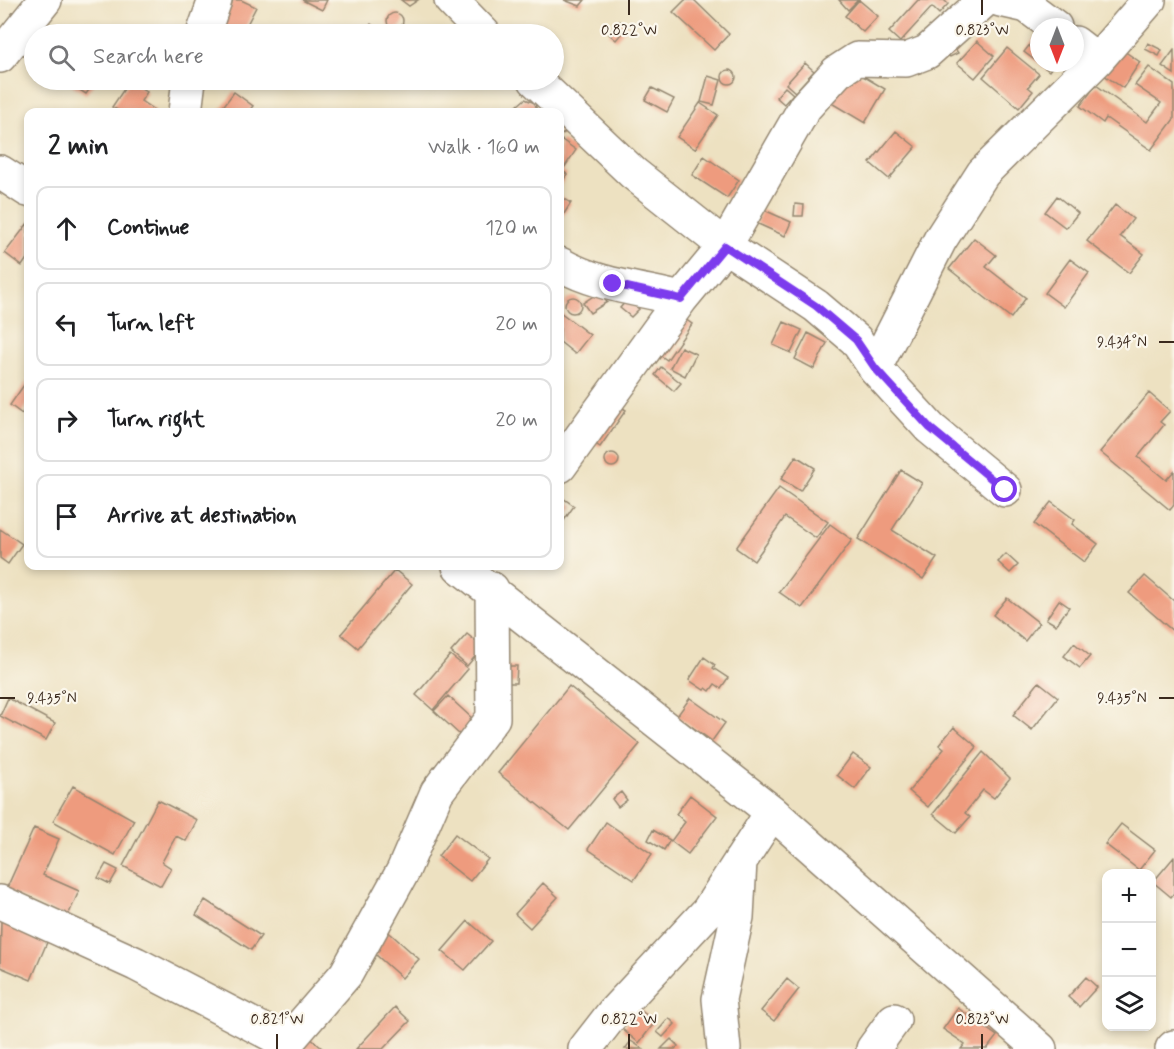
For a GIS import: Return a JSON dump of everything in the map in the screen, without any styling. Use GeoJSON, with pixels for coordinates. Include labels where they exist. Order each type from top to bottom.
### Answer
{"type":"FeatureCollection","features":[{"type":"Feature","properties":{"kind":"street"},"geometry":{"type":"LineString","coordinates":[[26,24],[45,0]]}},
{"type":"Feature","properties":{"kind":"street"},"geometry":{"type":"LineString","coordinates":[[207,24],[215,0]]}},
{"type":"Feature","properties":{"kind":"street"},"geometry":{"type":"LineString","coordinates":[[451,0],[474,24]]}},
{"type":"Feature","properties":{"kind":"street"},"geometry":{"type":"LineString","coordinates":[[564,460],[681,299],[725,246],[806,106],[837,72],[857,58],[906,60],[927,52],[985,0]]}},
{"type":"Feature","properties":{"kind":"street"},"geometry":{"type":"LineString","coordinates":[[1000,0],[1027,6],[1043,18]]}},
{"type":"Feature","properties":{"kind":"street"},"geometry":{"type":"LineString","coordinates":[[875,368],[940,240],[983,173],[1086,51],[1149,0]]}},
{"type":"Feature","properties":{"kind":"street"},"geometry":{"type":"LineString","coordinates":[[0,56],[24,26]]}},
{"type":"Feature","properties":{"kind":"street"},"geometry":{"type":"LineString","coordinates":[[186,108],[188,90]]}},
{"type":"Feature","properties":{"kind":"street"},"geometry":{"type":"LineString","coordinates":[[546,90],[633,173],[725,246],[816,306],[856,340],[875,368],[930,428],[1005,490]]}},
{"type":"Feature","properties":{"kind":"street"},"geometry":{"type":"LineString","coordinates":[[0,172],[24,187]]}},
{"type":"Feature","properties":{"kind":"street"},"geometry":{"type":"LineString","coordinates":[[564,267],[572,272],[613,284],[681,299]]}},
{"type":"Feature","properties":{"kind":"street"},"geometry":{"type":"LineString","coordinates":[[479,575],[772,812],[1040,1049]]}},
{"type":"Feature","properties":{"kind":"street"},"geometry":{"type":"LineString","coordinates":[[0,902],[136,964],[284,1045],[346,974],[403,871],[437,792],[493,718],[479,575]]}},
{"type":"Feature","properties":{"kind":"street"},"geometry":{"type":"LineString","coordinates":[[585,1049],[614,1013],[708,911],[772,812]]}},
{"type":"Feature","properties":{"kind":"street"},"geometry":{"type":"LineString","coordinates":[[724,1049],[719,999],[737,917],[740,861]]}},
{"type":"Feature","properties":{"kind":"street"},"geometry":{"type":"LineString","coordinates":[[873,1049],[894,1020]]}},
{"type":"Feature","properties":{"kind":"building"},"geometry":{"type":"Polygon","coordinates":[[[233,0],[241,0],[256,7],[247,24],[220,24],[233,0]]]}},
{"type":"Feature","properties":{"kind":"building"},"geometry":{"type":"Polygon","coordinates":[[[302,0],[327,0],[322,10],[302,0]]]}},
{"type":"Feature","properties":{"kind":"building"},"geometry":{"type":"Polygon","coordinates":[[[401,0],[418,0],[409,6],[401,0]]]}},
{"type":"Feature","properties":{"kind":"building"},"geometry":{"type":"Polygon","coordinates":[[[564,0],[585,0],[580,6],[564,0]]]}},
{"type":"Feature","properties":{"kind":"building"},"geometry":{"type":"Polygon","coordinates":[[[685,0],[694,0],[729,34],[714,50],[673,12],[685,0]]]}},
{"type":"Feature","properties":{"kind":"building"},"geometry":{"type":"Polygon","coordinates":[[[839,0],[858,0],[848,10],[839,0]]]}},
{"type":"Feature","properties":{"kind":"building"},"geometry":{"type":"Polygon","coordinates":[[[859,0],[878,16],[863,32],[845,16],[859,0]]]}},
{"type":"Feature","properties":{"kind":"building"},"geometry":{"type":"Polygon","coordinates":[[[918,0],[944,0],[948,4],[939,14],[932,7],[900,42],[889,32],[918,0]]]}},
{"type":"Feature","properties":{"kind":"building"},"geometry":{"type":"Polygon","coordinates":[[[392,13],[398,13],[403,18],[403,24],[387,24],[387,18],[392,13]]]}},
{"type":"Feature","properties":{"kind":"building"},"geometry":{"type":"Polygon","coordinates":[[[620,21],[627,27],[616,40],[609,34],[620,21]]]}},
{"type":"Feature","properties":{"kind":"building"},"geometry":{"type":"Polygon","coordinates":[[[977,41],[994,56],[975,78],[957,63],[977,41]]]}},
{"type":"Feature","properties":{"kind":"building"},"geometry":{"type":"Polygon","coordinates":[[[1148,43],[1162,50],[1159,56],[1145,49],[1148,43]]]}},
{"type":"Feature","properties":{"kind":"building"},"geometry":{"type":"Polygon","coordinates":[[[1030,44],[1030,57],[1024,52],[1030,44]]]}},
{"type":"Feature","properties":{"kind":"building"},"geometry":{"type":"Polygon","coordinates":[[[954,47],[958,53],[950,57],[947,55],[954,47]]]}},
{"type":"Feature","properties":{"kind":"building"},"geometry":{"type":"Polygon","coordinates":[[[1007,48],[1030,67],[1030,72],[1039,74],[1028,87],[1033,91],[1019,108],[983,77],[1007,48]]]}},
{"type":"Feature","properties":{"kind":"building"},"geometry":{"type":"Polygon","coordinates":[[[1121,49],[1140,62],[1123,88],[1104,75],[1121,49]]]}},
{"type":"Feature","properties":{"kind":"building"},"geometry":{"type":"Polygon","coordinates":[[[1174,50],[1174,74],[1162,66],[1174,50]]]}},
{"type":"Feature","properties":{"kind":"building"},"geometry":{"type":"Polygon","coordinates":[[[805,63],[814,71],[795,92],[786,84],[805,63]]]}},
{"type":"Feature","properties":{"kind":"building"},"geometry":{"type":"Polygon","coordinates":[[[848,67],[885,89],[865,123],[828,101],[848,67]]]}},
{"type":"Feature","properties":{"kind":"building"},"geometry":{"type":"Polygon","coordinates":[[[1149,67],[1174,85],[1174,119],[1151,150],[1106,118],[1103,123],[1080,106],[1096,85],[1147,122],[1161,103],[1135,85],[1149,67]]]}},
{"type":"Feature","properties":{"kind":"building"},"geometry":{"type":"Polygon","coordinates":[[[726,70],[732,70],[736,77],[732,84],[726,84],[722,80],[722,74],[726,70]]]}},
{"type":"Feature","properties":{"kind":"building"},"geometry":{"type":"Polygon","coordinates":[[[708,76],[721,80],[714,105],[701,102],[708,76]]]}},
{"type":"Feature","properties":{"kind":"building"},"geometry":{"type":"Polygon","coordinates":[[[785,87],[793,94],[784,104],[776,97],[785,87]]]}},
{"type":"Feature","properties":{"kind":"building"},"geometry":{"type":"Polygon","coordinates":[[[652,88],[674,99],[667,112],[645,100],[652,88]]]}},
{"type":"Feature","properties":{"kind":"building"},"geometry":{"type":"Polygon","coordinates":[[[123,90],[144,90],[147,92],[141,101],[151,108],[114,108],[112,107],[123,90]]]}},
{"type":"Feature","properties":{"kind":"building"},"geometry":{"type":"Polygon","coordinates":[[[234,92],[253,106],[251,108],[222,108],[234,92]]]}},
{"type":"Feature","properties":{"kind":"building"},"geometry":{"type":"Polygon","coordinates":[[[525,99],[535,103],[536,108],[517,108],[525,99]]]}},
{"type":"Feature","properties":{"kind":"building"},"geometry":{"type":"Polygon","coordinates":[[[700,103],[718,115],[695,149],[677,137],[700,103]]]}},
{"type":"Feature","properties":{"kind":"building"},"geometry":{"type":"Polygon","coordinates":[[[896,131],[916,147],[889,179],[870,163],[896,131]]]}},
{"type":"Feature","properties":{"kind":"building"},"geometry":{"type":"Polygon","coordinates":[[[564,141],[576,150],[564,168],[564,141]]]}},
{"type":"Feature","properties":{"kind":"building"},"geometry":{"type":"Polygon","coordinates":[[[704,156],[739,180],[727,198],[692,175],[704,156]]]}},
{"type":"Feature","properties":{"kind":"building"},"geometry":{"type":"Polygon","coordinates":[[[1057,196],[1078,213],[1066,228],[1045,212],[1057,196]]]}},
{"type":"Feature","properties":{"kind":"building"},"geometry":{"type":"Polygon","coordinates":[[[564,199],[571,203],[564,214],[564,199]]]}},
{"type":"Feature","properties":{"kind":"building"},"geometry":{"type":"Polygon","coordinates":[[[795,204],[804,205],[803,216],[794,216],[795,204]]]}},
{"type":"Feature","properties":{"kind":"building"},"geometry":{"type":"Polygon","coordinates":[[[1115,205],[1133,219],[1120,236],[1144,254],[1129,273],[1087,241],[1115,205]]]}},
{"type":"Feature","properties":{"kind":"building"},"geometry":{"type":"Polygon","coordinates":[[[762,209],[791,222],[785,236],[756,223],[762,209]]]}},
{"type":"Feature","properties":{"kind":"building"},"geometry":{"type":"Polygon","coordinates":[[[24,228],[24,263],[22,266],[5,253],[24,228]]]}},
{"type":"Feature","properties":{"kind":"building"},"geometry":{"type":"Polygon","coordinates":[[[974,238],[996,255],[986,267],[1026,298],[1011,318],[949,269],[974,238]]]}},
{"type":"Feature","properties":{"kind":"building"},"geometry":{"type":"Polygon","coordinates":[[[1070,259],[1089,273],[1064,307],[1045,293],[1070,259]]]}},
{"type":"Feature","properties":{"kind":"building"},"geometry":{"type":"Polygon","coordinates":[[[598,293],[607,302],[590,313],[583,303],[598,293]]]}},
{"type":"Feature","properties":{"kind":"building"},"geometry":{"type":"Polygon","coordinates":[[[573,297],[581,305],[573,313],[565,305],[573,297]]]}},
{"type":"Feature","properties":{"kind":"building"},"geometry":{"type":"Polygon","coordinates":[[[627,300],[639,309],[631,317],[620,308],[627,300]]]}},
{"type":"Feature","properties":{"kind":"building"},"geometry":{"type":"Polygon","coordinates":[[[675,312],[692,324],[667,360],[661,356],[655,364],[644,356],[675,312]]]}},
{"type":"Feature","properties":{"kind":"building"},"geometry":{"type":"Polygon","coordinates":[[[564,315],[590,335],[575,354],[564,345],[564,315]]]}},
{"type":"Feature","properties":{"kind":"building"},"geometry":{"type":"Polygon","coordinates":[[[784,322],[802,330],[791,353],[773,345],[784,322]]]}},
{"type":"Feature","properties":{"kind":"building"},"geometry":{"type":"Polygon","coordinates":[[[808,333],[827,343],[814,369],[795,359],[808,333]]]}},
{"type":"Feature","properties":{"kind":"building"},"geometry":{"type":"Polygon","coordinates":[[[681,347],[696,354],[685,376],[670,368],[681,347]]]}},
{"type":"Feature","properties":{"kind":"building"},"geometry":{"type":"Polygon","coordinates":[[[661,367],[681,383],[674,391],[655,375],[661,367]]]}},
{"type":"Feature","properties":{"kind":"building"},"geometry":{"type":"Polygon","coordinates":[[[24,385],[22,414],[10,405],[24,385]]]}},
{"type":"Feature","properties":{"kind":"building"},"geometry":{"type":"Polygon","coordinates":[[[1149,393],[1170,411],[1160,422],[1164,425],[1138,457],[1166,480],[1174,471],[1174,505],[1170,510],[1100,452],[1149,393]]]}},
{"type":"Feature","properties":{"kind":"building"},"geometry":{"type":"Polygon","coordinates":[[[612,401],[626,410],[600,447],[587,438],[612,401]]]}},
{"type":"Feature","properties":{"kind":"building"},"geometry":{"type":"Polygon","coordinates":[[[609,453],[615,453],[619,460],[615,467],[609,467],[605,463],[605,457],[609,453]]]}},
{"type":"Feature","properties":{"kind":"building"},"geometry":{"type":"Polygon","coordinates":[[[796,456],[815,468],[800,491],[781,479],[796,456]]]}},
{"type":"Feature","properties":{"kind":"building"},"geometry":{"type":"Polygon","coordinates":[[[901,470],[922,483],[892,530],[937,558],[923,579],[858,539],[901,470]]]}},
{"type":"Feature","properties":{"kind":"building"},"geometry":{"type":"Polygon","coordinates":[[[779,488],[828,522],[816,538],[785,517],[754,561],[736,548],[779,488]]]}},
{"type":"Feature","properties":{"kind":"building"},"geometry":{"type":"Polygon","coordinates":[[[564,499],[574,506],[564,520],[564,499]]]}},
{"type":"Feature","properties":{"kind":"building"},"geometry":{"type":"Polygon","coordinates":[[[1051,502],[1075,520],[1072,524],[1098,544],[1084,562],[1034,524],[1051,502]]]}},
{"type":"Feature","properties":{"kind":"building"},"geometry":{"type":"Polygon","coordinates":[[[830,524],[852,540],[802,608],[779,592],[830,524]]]}},
{"type":"Feature","properties":{"kind":"building"},"geometry":{"type":"Polygon","coordinates":[[[0,529],[22,544],[8,564],[0,558],[0,529]]]}},
{"type":"Feature","properties":{"kind":"building"},"geometry":{"type":"Polygon","coordinates":[[[1006,554],[1018,565],[1010,573],[998,562],[1006,554]]]}},
{"type":"Feature","properties":{"kind":"building"},"geometry":{"type":"Polygon","coordinates":[[[395,570],[412,584],[358,648],[341,634],[395,570]]]}},
{"type":"Feature","properties":{"kind":"building"},"geometry":{"type":"Polygon","coordinates":[[[1145,576],[1174,601],[1174,632],[1129,593],[1145,576]]]}},
{"type":"Feature","properties":{"kind":"building"},"geometry":{"type":"Polygon","coordinates":[[[1007,598],[1039,623],[1025,641],[993,615],[1007,598]]]}},
{"type":"Feature","properties":{"kind":"building"},"geometry":{"type":"Polygon","coordinates":[[[1059,600],[1069,607],[1056,625],[1046,619],[1059,600]]]}},
{"type":"Feature","properties":{"kind":"building"},"geometry":{"type":"Polygon","coordinates":[[[467,634],[483,647],[467,666],[451,652],[467,634]]]}},
{"type":"Feature","properties":{"kind":"building"},"geometry":{"type":"Polygon","coordinates":[[[1074,643],[1090,656],[1080,668],[1064,656],[1074,643]]]}},
{"type":"Feature","properties":{"kind":"building"},"geometry":{"type":"Polygon","coordinates":[[[450,655],[468,669],[433,710],[416,695],[450,655]]]}},
{"type":"Feature","properties":{"kind":"building"},"geometry":{"type":"Polygon","coordinates":[[[704,657],[715,665],[713,668],[728,678],[721,688],[715,684],[710,691],[706,688],[704,690],[689,680],[704,657]]]}},
{"type":"Feature","properties":{"kind":"building"},"geometry":{"type":"Polygon","coordinates":[[[506,666],[517,666],[516,683],[505,683],[506,666]]]}},
{"type":"Feature","properties":{"kind":"building"},"geometry":{"type":"Polygon","coordinates":[[[1039,682],[1058,697],[1032,730],[1013,715],[1039,682]]]}},
{"type":"Feature","properties":{"kind":"building"},"geometry":{"type":"Polygon","coordinates":[[[569,686],[640,744],[569,830],[498,773],[569,686]]]}},
{"type":"Feature","properties":{"kind":"building"},"geometry":{"type":"Polygon","coordinates":[[[448,696],[474,720],[460,735],[434,711],[448,696]]]}},
{"type":"Feature","properties":{"kind":"building"},"geometry":{"type":"Polygon","coordinates":[[[8,698],[55,723],[46,740],[0,716],[8,698]]]}},
{"type":"Feature","properties":{"kind":"building"},"geometry":{"type":"Polygon","coordinates":[[[690,698],[725,723],[712,741],[677,716],[690,698]]]}},
{"type":"Feature","properties":{"kind":"building"},"geometry":{"type":"Polygon","coordinates":[[[954,727],[977,747],[928,807],[909,791],[944,749],[939,745],[954,727]]]}},
{"type":"Feature","properties":{"kind":"building"},"geometry":{"type":"Polygon","coordinates":[[[983,752],[1010,778],[994,798],[983,790],[965,813],[970,817],[956,833],[933,814],[983,752]]]}},
{"type":"Feature","properties":{"kind":"building"},"geometry":{"type":"Polygon","coordinates":[[[853,754],[871,767],[855,789],[837,775],[853,754]]]}},
{"type":"Feature","properties":{"kind":"building"},"geometry":{"type":"Polygon","coordinates":[[[73,786],[134,820],[115,855],[53,821],[73,786]]]}},
{"type":"Feature","properties":{"kind":"building"},"geometry":{"type":"Polygon","coordinates":[[[621,792],[627,800],[618,807],[612,799],[621,792]]]}},
{"type":"Feature","properties":{"kind":"building"},"geometry":{"type":"Polygon","coordinates":[[[690,795],[717,816],[688,854],[671,841],[685,822],[676,814],[690,795]]]}},
{"type":"Feature","properties":{"kind":"building"},"geometry":{"type":"Polygon","coordinates":[[[158,800],[197,820],[186,841],[176,836],[162,862],[171,868],[161,886],[123,866],[158,800]]]}},
{"type":"Feature","properties":{"kind":"building"},"geometry":{"type":"Polygon","coordinates":[[[606,822],[652,854],[634,880],[588,849],[606,822]]]}},
{"type":"Feature","properties":{"kind":"building"},"geometry":{"type":"Polygon","coordinates":[[[1121,824],[1155,850],[1138,869],[1105,844],[1121,824]]]}},
{"type":"Feature","properties":{"kind":"building"},"geometry":{"type":"Polygon","coordinates":[[[34,828],[59,839],[43,875],[79,891],[67,918],[6,890],[34,828]]]}},
{"type":"Feature","properties":{"kind":"building"},"geometry":{"type":"Polygon","coordinates":[[[653,830],[670,840],[664,850],[648,840],[653,830]]]}},
{"type":"Feature","properties":{"kind":"building"},"geometry":{"type":"Polygon","coordinates":[[[455,834],[488,859],[470,881],[438,856],[455,834]]]}},
{"type":"Feature","properties":{"kind":"building"},"geometry":{"type":"Polygon","coordinates":[[[1174,857],[1174,893],[1171,897],[1156,884],[1156,878],[1174,857]]]}},
{"type":"Feature","properties":{"kind":"building"},"geometry":{"type":"Polygon","coordinates":[[[106,864],[118,870],[110,884],[98,878],[106,864]]]}},
{"type":"Feature","properties":{"kind":"building"},"geometry":{"type":"Polygon","coordinates":[[[543,883],[558,897],[530,928],[515,914],[543,883]]]}},
{"type":"Feature","properties":{"kind":"building"},"geometry":{"type":"Polygon","coordinates":[[[205,900],[261,936],[251,950],[196,915],[205,900]]]}},
{"type":"Feature","properties":{"kind":"building"},"geometry":{"type":"Polygon","coordinates":[[[1,920],[48,940],[31,980],[0,967],[1,920]]]}},
{"type":"Feature","properties":{"kind":"building"},"geometry":{"type":"Polygon","coordinates":[[[468,921],[491,941],[465,970],[442,951],[468,921]]]}},
{"type":"Feature","properties":{"kind":"building"},"geometry":{"type":"Polygon","coordinates":[[[383,927],[419,959],[402,978],[366,946],[383,927]]]}},
{"type":"Feature","properties":{"kind":"building"},"geometry":{"type":"Polygon","coordinates":[[[1086,977],[1097,987],[1079,1007],[1068,997],[1086,977]]]}},
{"type":"Feature","properties":{"kind":"building"},"geometry":{"type":"Polygon","coordinates":[[[787,979],[799,989],[774,1021],[761,1011],[787,979]]]}},
{"type":"Feature","properties":{"kind":"building"},"geometry":{"type":"Polygon","coordinates":[[[395,1007],[410,1021],[383,1049],[356,1049],[395,1007]]]}},
{"type":"Feature","properties":{"kind":"building"},"geometry":{"type":"Polygon","coordinates":[[[958,1008],[997,1036],[987,1049],[961,1049],[965,1044],[943,1029],[958,1008]]]}},
{"type":"Feature","properties":{"kind":"building"},"geometry":{"type":"Polygon","coordinates":[[[639,1009],[655,1022],[639,1043],[622,1029],[639,1009]]]}},
{"type":"Feature","properties":{"kind":"building"},"geometry":{"type":"Polygon","coordinates":[[[669,1018],[675,1024],[663,1037],[657,1032],[669,1018]]]}},
{"type":"Feature","properties":{"kind":"building"},"geometry":{"type":"Polygon","coordinates":[[[302,1031],[323,1049],[292,1049],[302,1031]]]}},
{"type":"Feature","properties":{"kind":"building"},"geometry":{"type":"Polygon","coordinates":[[[671,1039],[678,1046],[675,1049],[661,1049],[671,1039]]]}},
{"type":"Feature","properties":{"kind":"building"},"geometry":{"type":"Polygon","coordinates":[[[631,1041],[643,1049],[625,1049],[631,1041]]]}},
{"type":"Feature","properties":{"kind":"route"},"geometry":{"type":"LineString","coordinates":[[613,284],[681,299],[725,246],[816,306],[856,340],[875,368],[930,428],[1005,490]]}}]}
